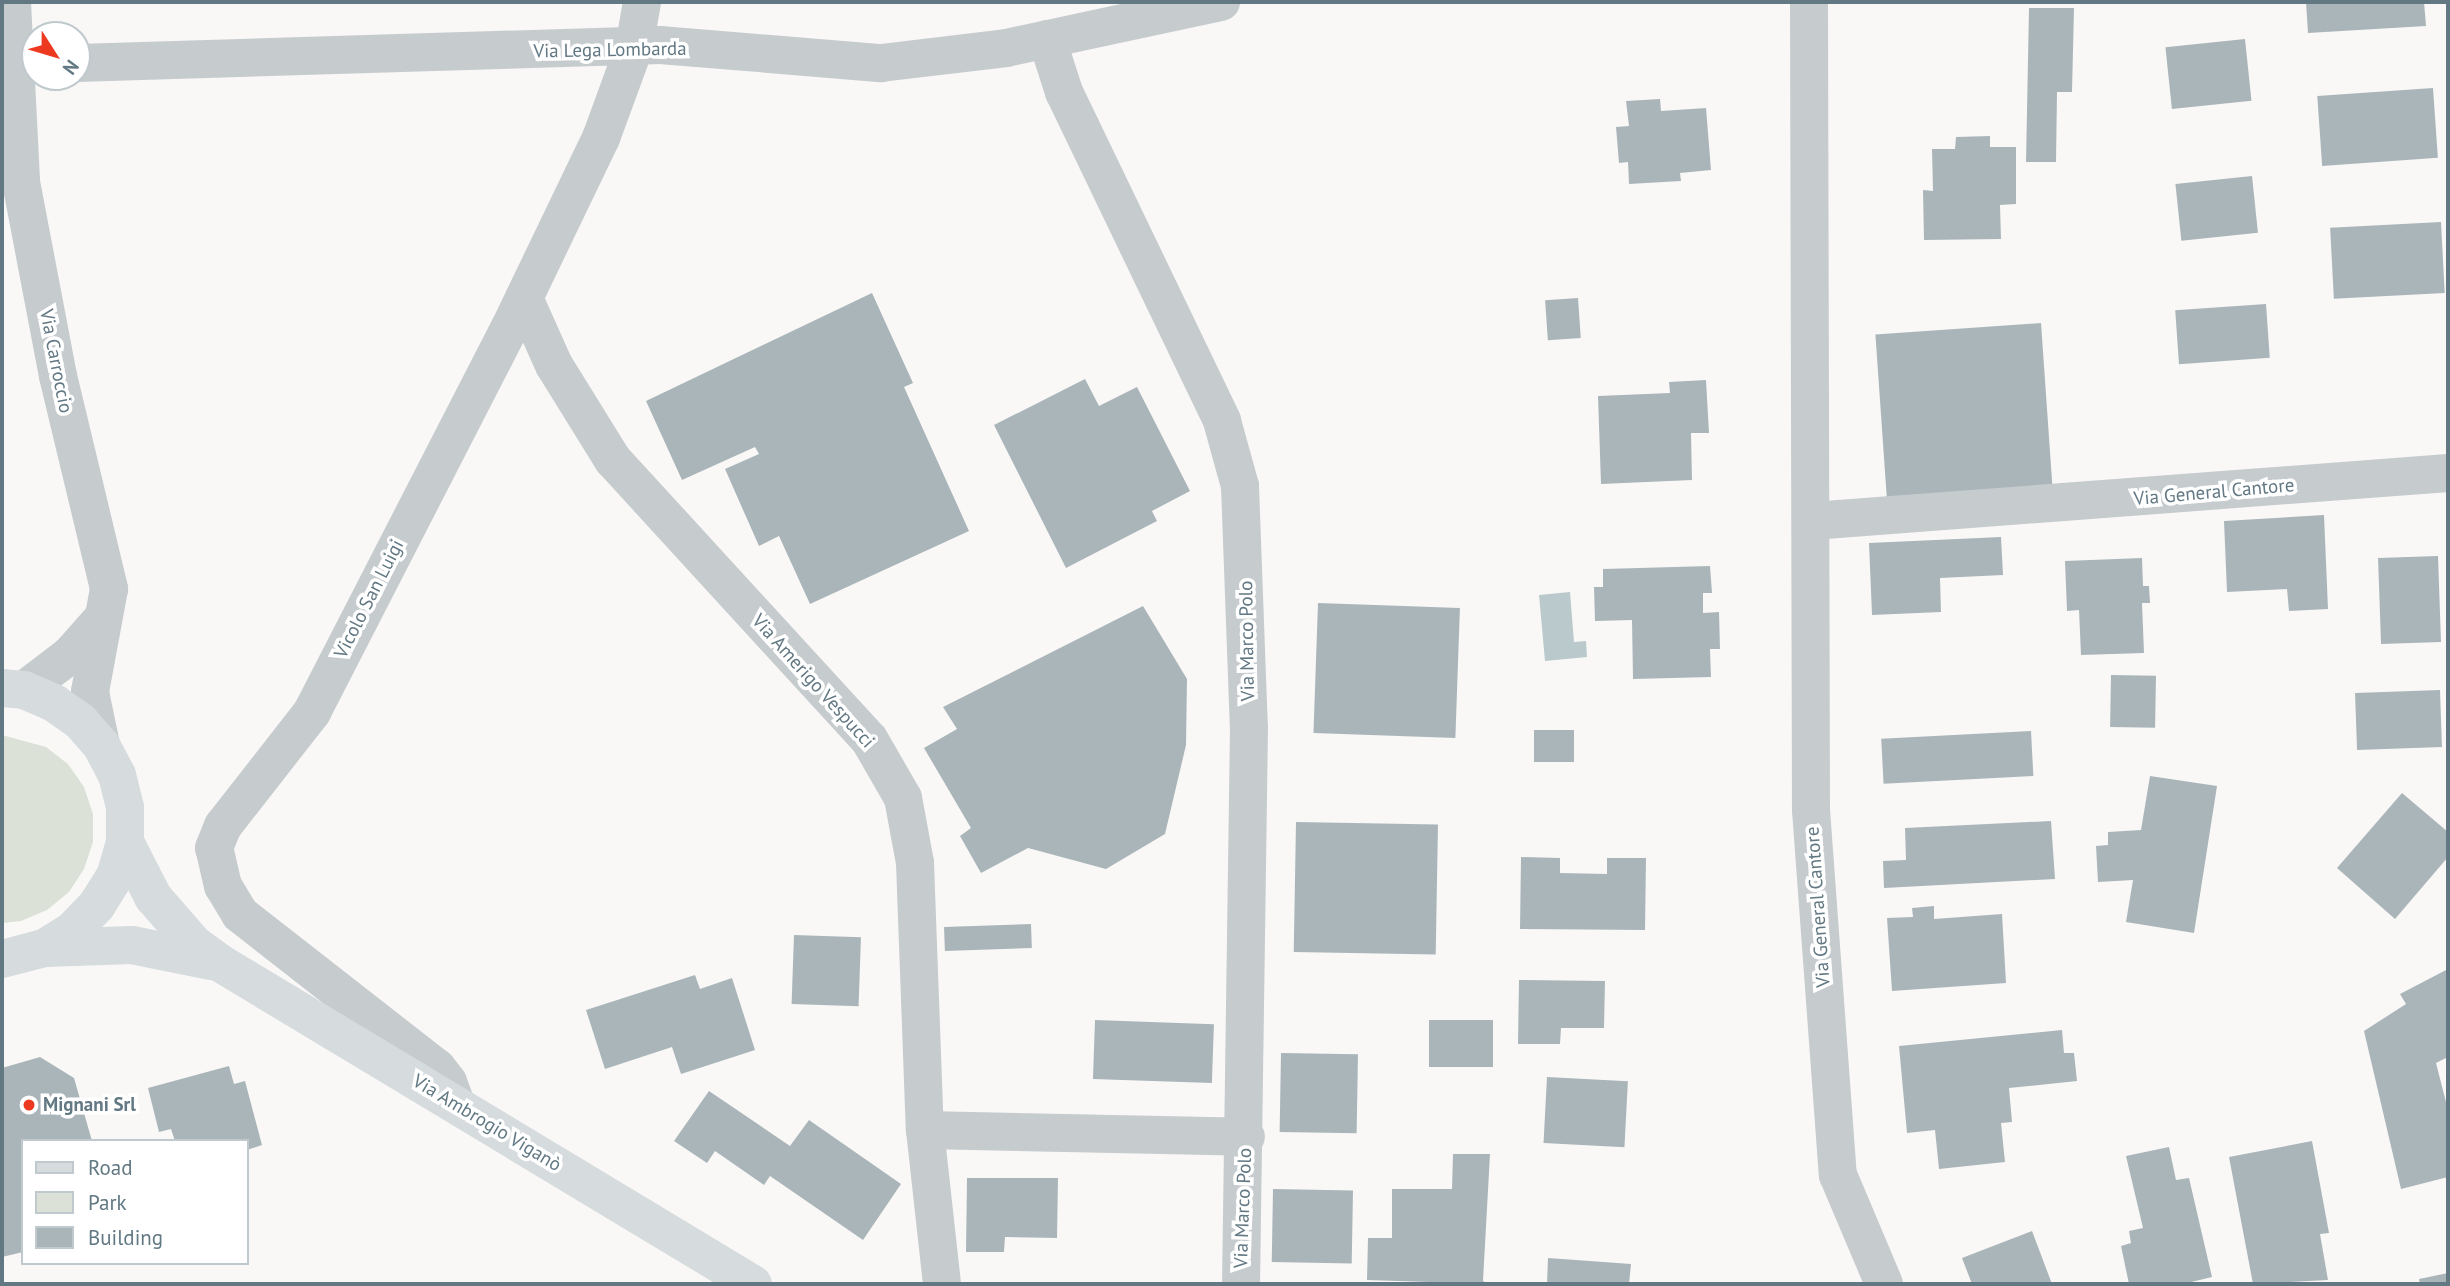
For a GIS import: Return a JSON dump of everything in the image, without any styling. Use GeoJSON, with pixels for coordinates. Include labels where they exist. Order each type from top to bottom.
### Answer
{"type":"FeatureCollection","features":[{"type":"Feature","properties":{"kind":"main road","name":"Via Ambrogio Viganò"},"geometry":{"type":"LineString","coordinates":[[13,689],[63,709],[101,745],[120,786],[124,842],[115,876],[97,905],[73,930],[44,948]]}},
{"type":"Feature","properties":{"kind":"main road","name":"Via Ambrogio Viganò"},"geometry":{"type":"LineString","coordinates":[[124,842],[166,914],[220,963],[754,1284]]}},
{"type":"Feature","properties":{"kind":"main road","name":"Via Ambrogio Viganò"},"geometry":{"type":"LineString","coordinates":[[2,959],[44,948],[132,945],[220,963]]}},
{"type":"Feature","properties":{"kind":"street","name":"Via Carroccio"},"geometry":{"type":"LineString","coordinates":[[12,2],[21,46]]}},
{"type":"Feature","properties":{"kind":"street","name":"Vicolo San Luigi"},"geometry":{"type":"LineString","coordinates":[[456,1104],[448,1082],[437,1068],[240,914],[216,868],[215,848],[223,826],[312,712],[524,298],[601,138],[634,48],[642,2]]}},
{"type":"Feature","properties":{"kind":"street","name":"Via Lega Lombarda"},"geometry":{"type":"LineString","coordinates":[[91,64],[634,48],[660,45],[880,63],[1047,39],[1112,13],[1221,2]]}},
{"type":"Feature","properties":{"kind":"street","name":"Via General Cantore"},"geometry":{"type":"LineString","coordinates":[[1808,2],[1811,810],[1838,1175],[1884,1284]]}},
{"type":"Feature","properties":{"kind":"street","name":"Via Marco Polo"},"geometry":{"type":"LineString","coordinates":[[1047,39],[1064,92],[1222,421],[1237,464],[1245,526],[1249,727],[1246,1137],[1241,1284]]}},
{"type":"Feature","properties":{"kind":"street","name":"Via Carroccio"},"geometry":{"type":"LineString","coordinates":[[21,76],[8,110],[61,388],[104,564],[108,612],[98,638],[91,678],[93,719],[101,745]]}},
{"type":"Feature","properties":{"kind":"street","name":"Via Amerigo Vespucci"},"geometry":{"type":"LineString","coordinates":[[524,298],[554,365],[613,460],[869,739],[903,798],[915,863],[925,1130],[942,1284]]}},
{"type":"Feature","properties":{"kind":"street","name":"Via General Cantore"},"geometry":{"type":"LineString","coordinates":[[1812,521],[2448,473]]}},
{"type":"Feature","properties":{"kind":"street"},"geometry":{"type":"LineString","coordinates":[[13,689],[69,655],[108,612]]}},
{"type":"Feature","properties":{"kind":"street"},"geometry":{"type":"LineString","coordinates":[[925,1130],[1246,1137]]}},
{"type":"Feature","properties":{"kind":"green space"},"geometry":{"type":"Polygon","coordinates":[[[2,735],[46,747],[68,764],[84,787],[93,814],[93,842],[84,869],[69,892],[47,910],[21,921],[2,923],[2,735]]]}},
{"type":"Feature","properties":{"kind":"shaded area"},"geometry":{"type":"Polygon","coordinates":[[[1570,592],[1574,642],[1586,641],[1587,657],[1545,661],[1539,595],[1570,592]]]}},
{"type":"Feature","properties":{"kind":"building"},"geometry":{"type":"Polygon","coordinates":[[[2306,2],[2424,2],[2426,26],[2308,33],[2306,2]]]}},
{"type":"Feature","properties":{"kind":"building"},"geometry":{"type":"Polygon","coordinates":[[[2029,8],[2074,8],[2072,92],[2057,92],[2056,162],[2026,162],[2029,8]]]}},
{"type":"Feature","properties":{"kind":"building"},"geometry":{"type":"Polygon","coordinates":[[[2245,39],[2251,101],[2172,109],[2165,47],[2245,39]]]}},
{"type":"Feature","properties":{"kind":"building"},"geometry":{"type":"Polygon","coordinates":[[[2433,88],[2438,158],[2322,166],[2317,96],[2433,88]]]}},
{"type":"Feature","properties":{"kind":"building"},"geometry":{"type":"Polygon","coordinates":[[[1660,99],[1661,111],[1706,108],[1711,170],[1680,173],[1681,181],[1629,184],[1628,162],[1619,163],[1616,127],[1629,126],[1626,101],[1660,99]]]}},
{"type":"Feature","properties":{"kind":"building"},"geometry":{"type":"Polygon","coordinates":[[[1990,136],[1990,147],[2016,147],[2016,204],[2000,205],[2001,239],[1924,240],[1923,190],[1933,191],[1932,149],[1955,149],[1956,137],[1990,136]]]}},
{"type":"Feature","properties":{"kind":"building"},"geometry":{"type":"Polygon","coordinates":[[[2252,176],[2258,233],[2181,241],[2175,184],[2252,176]]]}},
{"type":"Feature","properties":{"kind":"building"},"geometry":{"type":"Polygon","coordinates":[[[2441,222],[2445,293],[2334,299],[2330,228],[2441,222]]]}},
{"type":"Feature","properties":{"kind":"building"},"geometry":{"type":"Polygon","coordinates":[[[872,293],[913,383],[904,387],[969,531],[810,604],[779,536],[759,546],[725,469],[759,454],[755,447],[682,480],[646,401],[872,293]]]}},
{"type":"Feature","properties":{"kind":"building"},"geometry":{"type":"Polygon","coordinates":[[[1578,298],[1581,338],[1548,340],[1545,300],[1578,298]]]}},
{"type":"Feature","properties":{"kind":"building"},"geometry":{"type":"Polygon","coordinates":[[[2266,304],[2270,358],[2179,364],[2175,310],[2266,304]]]}},
{"type":"Feature","properties":{"kind":"building"},"geometry":{"type":"Polygon","coordinates":[[[2041,323],[2053,488],[1887,499],[1875,335],[2041,323]]]}},
{"type":"Feature","properties":{"kind":"building"},"geometry":{"type":"Polygon","coordinates":[[[1085,379],[1099,406],[1137,387],[1190,491],[1152,511],[1157,521],[1066,568],[994,425],[1085,379]]]}},
{"type":"Feature","properties":{"kind":"building"},"geometry":{"type":"Polygon","coordinates":[[[1706,380],[1709,433],[1691,433],[1692,480],[1601,484],[1598,396],[1670,393],[1669,382],[1706,380]]]}},
{"type":"Feature","properties":{"kind":"building"},"geometry":{"type":"Polygon","coordinates":[[[2324,515],[2328,609],[2289,611],[2287,589],[2227,592],[2224,521],[2324,515]]]}},
{"type":"Feature","properties":{"kind":"building"},"geometry":{"type":"Polygon","coordinates":[[[2001,537],[2003,575],[1940,578],[1941,612],[1872,615],[1869,543],[2001,537]]]}},
{"type":"Feature","properties":{"kind":"building"},"geometry":{"type":"Polygon","coordinates":[[[2438,556],[2441,642],[2381,644],[2378,558],[2438,556]]]}},
{"type":"Feature","properties":{"kind":"building"},"geometry":{"type":"Polygon","coordinates":[[[2142,558],[2143,586],[2149,586],[2150,603],[2142,603],[2144,653],[2081,655],[2079,610],[2067,611],[2065,561],[2142,558]]]}},
{"type":"Feature","properties":{"kind":"building"},"geometry":{"type":"Polygon","coordinates":[[[1710,566],[1712,593],[1703,593],[1703,613],[1719,612],[1720,649],[1710,649],[1711,677],[1633,679],[1632,620],[1595,621],[1594,587],[1603,587],[1603,569],[1710,566]]]}},
{"type":"Feature","properties":{"kind":"building"},"geometry":{"type":"Polygon","coordinates":[[[1318,603],[1460,608],[1455,738],[1313,733],[1318,603]]]}},
{"type":"Feature","properties":{"kind":"building"},"geometry":{"type":"Polygon","coordinates":[[[1143,606],[1187,679],[1186,745],[1165,834],[1106,869],[1028,848],[981,873],[960,836],[971,828],[924,748],[957,729],[943,707],[1143,606]]]}},
{"type":"Feature","properties":{"kind":"building"},"geometry":{"type":"Polygon","coordinates":[[[2111,675],[2156,676],[2155,728],[2110,727],[2111,675]]]}},
{"type":"Feature","properties":{"kind":"building"},"geometry":{"type":"Polygon","coordinates":[[[2440,690],[2442,747],[2357,750],[2355,693],[2440,690]]]}},
{"type":"Feature","properties":{"kind":"building"},"geometry":{"type":"Polygon","coordinates":[[[1534,730],[1574,730],[1574,762],[1534,762],[1534,730]]]}},
{"type":"Feature","properties":{"kind":"building"},"geometry":{"type":"Polygon","coordinates":[[[2031,731],[2033,776],[1884,784],[1881,739],[2031,731]]]}},
{"type":"Feature","properties":{"kind":"building"},"geometry":{"type":"Polygon","coordinates":[[[2150,776],[2217,786],[2194,933],[2126,922],[2133,880],[2098,882],[2096,846],[2108,845],[2108,832],[2141,830],[2150,776]]]}},
{"type":"Feature","properties":{"kind":"building"},"geometry":{"type":"Polygon","coordinates":[[[2402,793],[2448,832],[2448,857],[2395,919],[2337,868],[2402,793]]]}},
{"type":"Feature","properties":{"kind":"building"},"geometry":{"type":"Polygon","coordinates":[[[2051,821],[2055,879],[1884,888],[1883,861],[1906,860],[1905,828],[2051,821]]]}},
{"type":"Feature","properties":{"kind":"building"},"geometry":{"type":"Polygon","coordinates":[[[1296,822],[1438,824],[1436,954],[1294,952],[1296,822]]]}},
{"type":"Feature","properties":{"kind":"building"},"geometry":{"type":"Polygon","coordinates":[[[1521,857],[1560,858],[1560,873],[1607,874],[1607,858],[1646,858],[1645,930],[1520,929],[1521,857]]]}},
{"type":"Feature","properties":{"kind":"building"},"geometry":{"type":"Polygon","coordinates":[[[1934,906],[1934,919],[2002,914],[2006,983],[1892,991],[1887,918],[1913,917],[1912,908],[1934,906]]]}},
{"type":"Feature","properties":{"kind":"building"},"geometry":{"type":"Polygon","coordinates":[[[1031,924],[1032,948],[945,951],[944,927],[1031,924]]]}},
{"type":"Feature","properties":{"kind":"building"},"geometry":{"type":"Polygon","coordinates":[[[794,935],[861,937],[859,1006],[792,1004],[794,935]]]}},
{"type":"Feature","properties":{"kind":"building"},"geometry":{"type":"Polygon","coordinates":[[[2448,969],[2448,1057],[2436,1063],[2448,1110],[2448,1177],[2401,1189],[2364,1031],[2406,1004],[2400,994],[2448,969]]]}},
{"type":"Feature","properties":{"kind":"building"},"geometry":{"type":"Polygon","coordinates":[[[695,975],[700,989],[732,978],[755,1050],[681,1074],[672,1047],[605,1069],[586,1010],[695,975]]]}},
{"type":"Feature","properties":{"kind":"building"},"geometry":{"type":"Polygon","coordinates":[[[1519,980],[1605,981],[1604,1028],[1561,1028],[1560,1044],[1518,1044],[1519,980]]]}},
{"type":"Feature","properties":{"kind":"building"},"geometry":{"type":"Polygon","coordinates":[[[1095,1020],[1214,1024],[1212,1083],[1093,1079],[1095,1020]]]}},
{"type":"Feature","properties":{"kind":"building"},"geometry":{"type":"Polygon","coordinates":[[[1429,1020],[1493,1020],[1493,1067],[1429,1067],[1429,1020]]]}},
{"type":"Feature","properties":{"kind":"building"},"geometry":{"type":"Polygon","coordinates":[[[2062,1030],[2064,1053],[2074,1053],[2077,1081],[2009,1088],[2012,1122],[2001,1123],[2005,1162],[1939,1169],[1935,1130],[1907,1133],[1899,1046],[2062,1030]]]}},
{"type":"Feature","properties":{"kind":"building"},"geometry":{"type":"Polygon","coordinates":[[[1281,1053],[1358,1054],[1357,1133],[1280,1132],[1281,1053]]]}},
{"type":"Feature","properties":{"kind":"building"},"geometry":{"type":"Polygon","coordinates":[[[40,1057],[74,1078],[91,1139],[21,1139],[21,1252],[2,1257],[2,1068],[40,1057]]]}},
{"type":"Feature","properties":{"kind":"building"},"geometry":{"type":"Polygon","coordinates":[[[229,1066],[234,1084],[245,1081],[262,1145],[248,1150],[248,1139],[174,1139],[171,1129],[159,1132],[148,1088],[229,1066]]]}},
{"type":"Feature","properties":{"kind":"building"},"geometry":{"type":"Polygon","coordinates":[[[1547,1077],[1628,1081],[1624,1147],[1544,1143],[1547,1077]]]}},
{"type":"Feature","properties":{"kind":"building"},"geometry":{"type":"Polygon","coordinates":[[[709,1091],[790,1146],[809,1120],[901,1184],[863,1240],[770,1176],[764,1185],[715,1151],[707,1163],[674,1141],[709,1091]]]}},
{"type":"Feature","properties":{"kind":"building"},"geometry":{"type":"Polygon","coordinates":[[[2312,1141],[2329,1233],[2320,1234],[2328,1280],[2253,1284],[2229,1157],[2312,1141]]]}},
{"type":"Feature","properties":{"kind":"building"},"geometry":{"type":"Polygon","coordinates":[[[2169,1147],[2176,1180],[2189,1178],[2212,1277],[2183,1284],[2129,1284],[2121,1246],[2131,1243],[2129,1231],[2143,1228],[2126,1156],[2169,1147]]]}},
{"type":"Feature","properties":{"kind":"building"},"geometry":{"type":"Polygon","coordinates":[[[1453,1154],[1490,1154],[1483,1281],[1489,1284],[1367,1280],[1368,1238],[1392,1238],[1392,1189],[1452,1189],[1453,1154]]]}},
{"type":"Feature","properties":{"kind":"building"},"geometry":{"type":"Polygon","coordinates":[[[967,1178],[1058,1178],[1057,1238],[1005,1237],[1004,1252],[966,1252],[967,1178]]]}},
{"type":"Feature","properties":{"kind":"building"},"geometry":{"type":"Polygon","coordinates":[[[1273,1189],[1353,1190],[1352,1263],[1272,1262],[1273,1189]]]}},
{"type":"Feature","properties":{"kind":"building"},"geometry":{"type":"Polygon","coordinates":[[[2032,1231],[2052,1284],[1972,1284],[1962,1258],[2032,1231]]]}},
{"type":"Feature","properties":{"kind":"building"},"geometry":{"type":"Polygon","coordinates":[[[1548,1258],[1631,1264],[1629,1284],[1547,1284],[1548,1258]]]}},
{"type":"Feature","properties":{"kind":"building"},"geometry":{"type":"Polygon","coordinates":[[[2448,1273],[2448,1284],[2420,1284],[2419,1279],[2448,1273]]]}},
{"type":"Feature","properties":{"kind":"place","name":"Mignani Srl"},"geometry":{"type":"Point","coordinates":[29,1105]}}]}
